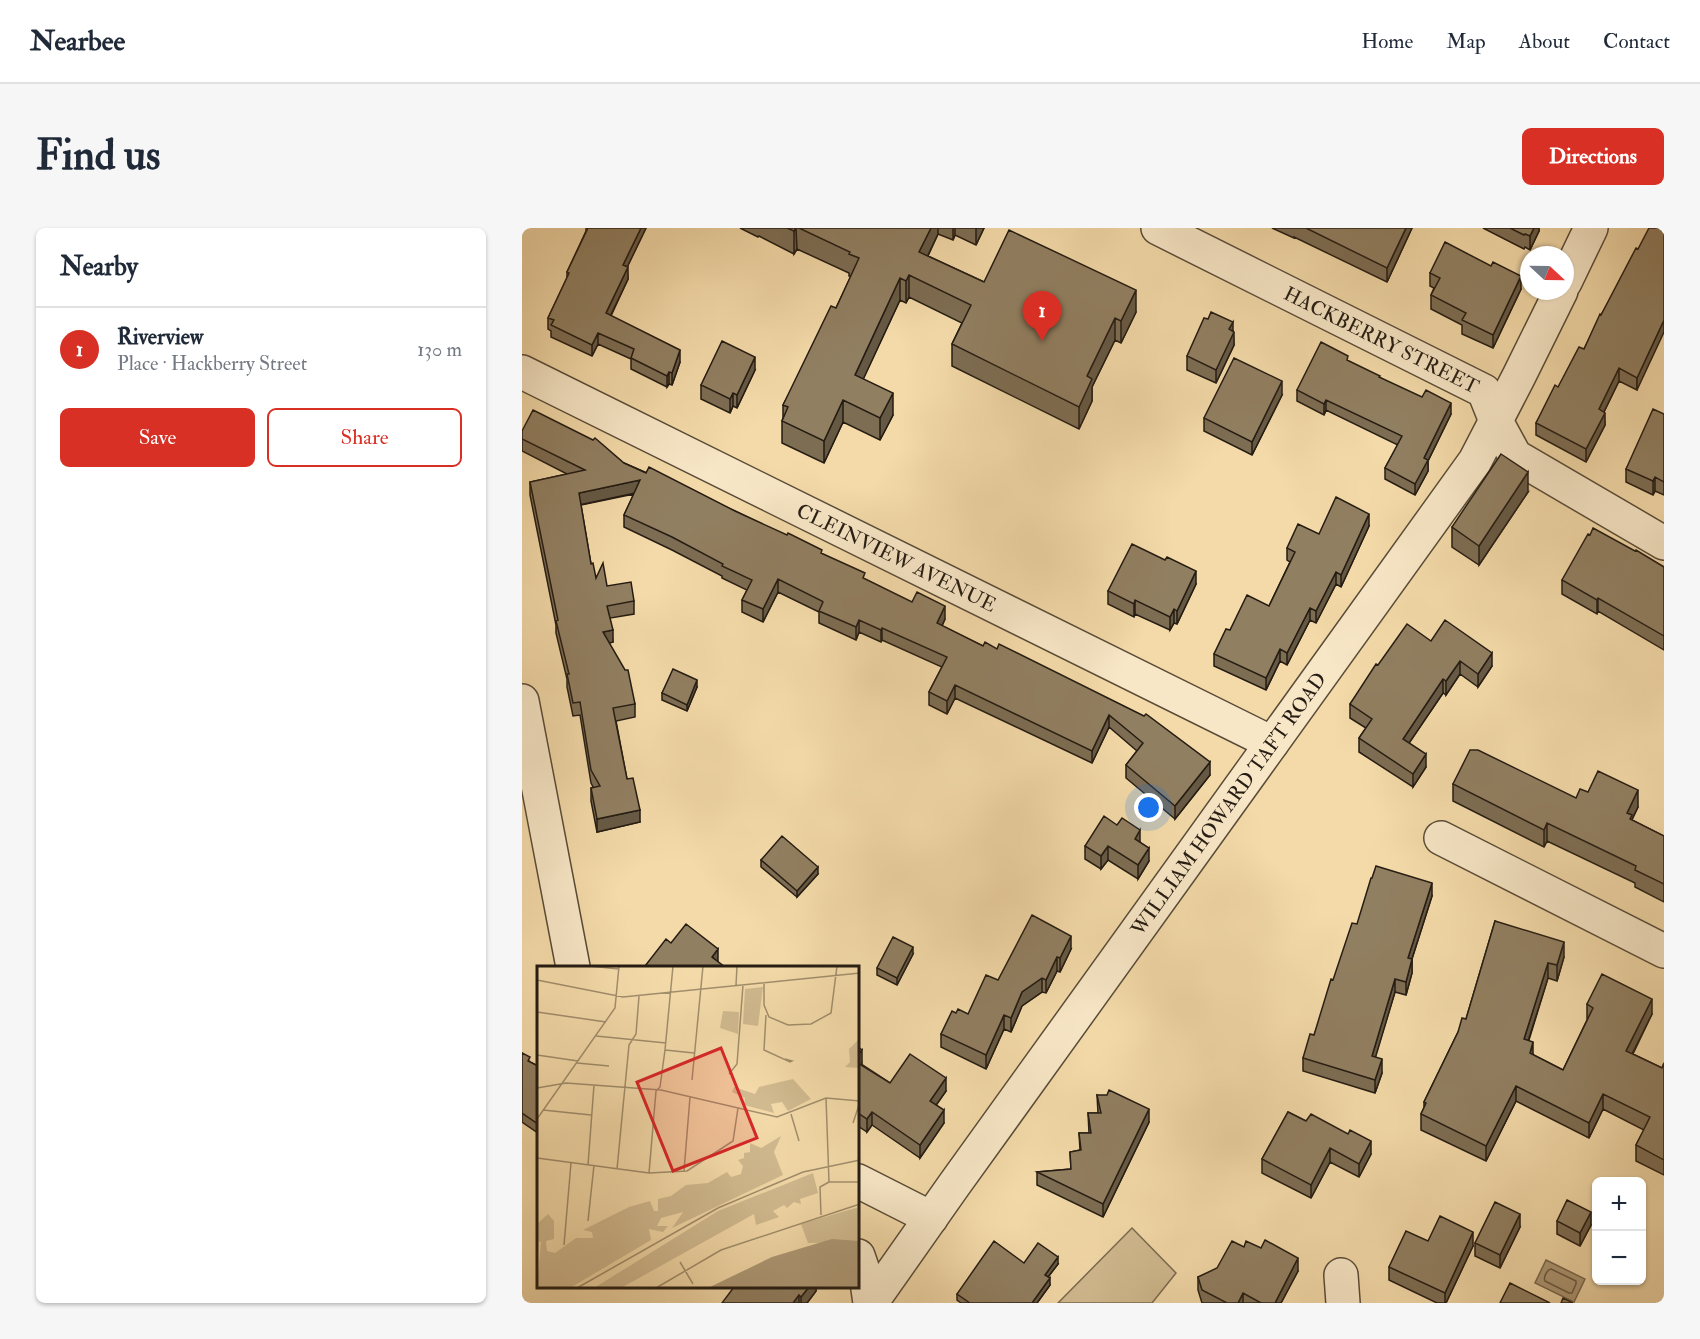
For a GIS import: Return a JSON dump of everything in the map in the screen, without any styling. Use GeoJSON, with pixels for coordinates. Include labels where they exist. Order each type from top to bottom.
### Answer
{"type":"FeatureCollection","features":[{"type":"Feature","properties":{"kind":"street","name":"HACKBERRY STREET"},"geometry":{"type":"LineString","coordinates":[[1158,228],[1484,391],[1496,421],[1515,456],[1664,543]]}},
{"type":"Feature","properties":{"kind":"street"},"geometry":{"type":"LineString","coordinates":[[1574,263],[1591,228]]}},
{"type":"Feature","properties":{"kind":"street","name":"WILLIAM HOWARD TAFT ROAD"},"geometry":{"type":"LineString","coordinates":[[870,1303],[1475,461],[1556,300]]}},
{"type":"Feature","properties":{"kind":"street","name":"CLEINVIEW AVENUE"},"geometry":{"type":"LineString","coordinates":[[522,372],[1272,743]]}},
{"type":"Feature","properties":{"kind":"street"},"geometry":{"type":"LineString","coordinates":[[522,701],[573,966]]}},
{"type":"Feature","properties":{"kind":"street"},"geometry":{"type":"LineString","coordinates":[[1441,838],[1664,951]]}},
{"type":"Feature","properties":{"kind":"street"},"geometry":{"type":"LineString","coordinates":[[860,1182],[931,1218]]}},
{"type":"Feature","properties":{"kind":"street"},"geometry":{"type":"LineString","coordinates":[[860,1262],[867,1282],[870,1303]]}},
{"type":"Feature","properties":{"kind":"shaded area"},"geometry":{"type":"Polygon","coordinates":[[[1132,1228],[1176,1273],[1152,1303],[1058,1303],[1132,1228]]]}},
{"type":"Feature","properties":{"kind":"water"},"geometry":{"type":"Polygon","coordinates":[[[1546,1260],[1585,1279],[1574,1302],[1535,1283],[1546,1260]]]}},
{"type":"Feature","properties":{"kind":"building"},"geometry":{"type":"Polygon","coordinates":[[[588,228],[641,228],[623,265],[628,267],[606,313],[680,350],[672,373],[669,372],[667,376],[631,358],[634,349],[598,333],[592,345],[551,325],[554,320],[548,318],[588,228]]]}},
{"type":"Feature","properties":{"kind":"building"},"geometry":{"type":"Polygon","coordinates":[[[799,228],[931,228],[919,252],[984,282],[1009,230],[1136,290],[1121,321],[1115,318],[1087,376],[1092,379],[1079,407],[952,344],[971,305],[909,275],[906,281],[900,278],[855,375],[893,393],[880,418],[843,400],[824,441],[782,421],[788,407],[783,405],[831,306],[836,308],[859,258],[799,228]]]}},
{"type":"Feature","properties":{"kind":"building"},"geometry":{"type":"Polygon","coordinates":[[[1306,228],[1406,228],[1387,268],[1306,228]]]}},
{"type":"Feature","properties":{"kind":"building"},"geometry":{"type":"Polygon","coordinates":[[[1510,228],[1534,228],[1530,236],[1510,228]]]}},
{"type":"Feature","properties":{"kind":"building"},"geometry":{"type":"Polygon","coordinates":[[[1649,228],[1664,228],[1664,320],[1637,378],[1619,368],[1599,409],[1605,413],[1586,449],[1536,423],[1555,385],[1558,387],[1579,347],[1584,349],[1600,314],[1649,228]]]}},
{"type":"Feature","properties":{"kind":"building"},"geometry":{"type":"Polygon","coordinates":[[[1445,242],[1491,266],[1493,262],[1520,276],[1520,278],[1493,335],[1462,320],[1466,313],[1431,295],[1440,278],[1430,273],[1445,242]]]}},
{"type":"Feature","properties":{"kind":"building"},"geometry":{"type":"Polygon","coordinates":[[[1211,312],[1233,322],[1229,329],[1234,332],[1216,370],[1187,356],[1204,318],[1208,319],[1211,312]]]}},
{"type":"Feature","properties":{"kind":"building"},"geometry":{"type":"Polygon","coordinates":[[[722,341],[755,357],[737,395],[733,393],[730,399],[701,385],[722,341]]]}},
{"type":"Feature","properties":{"kind":"building"},"geometry":{"type":"Polygon","coordinates":[[[1321,342],[1348,356],[1347,360],[1379,377],[1422,397],[1426,390],[1451,403],[1424,458],[1428,460],[1415,484],[1385,468],[1402,436],[1326,400],[1324,404],[1297,390],[1321,342]]]}},
{"type":"Feature","properties":{"kind":"building"},"geometry":{"type":"Polygon","coordinates":[[[1234,358],[1282,381],[1252,442],[1204,418],[1234,358]]]}},
{"type":"Feature","properties":{"kind":"building"},"geometry":{"type":"Polygon","coordinates":[[[1653,409],[1664,414],[1664,482],[1655,477],[1653,481],[1626,469],[1653,409]]]}},
{"type":"Feature","properties":{"kind":"building"},"geometry":{"type":"Polygon","coordinates":[[[533,410],[593,440],[595,438],[624,463],[646,473],[649,467],[735,511],[787,535],[788,533],[822,550],[821,553],[865,573],[863,578],[912,602],[917,592],[945,606],[937,623],[983,646],[985,642],[997,649],[999,644],[1144,716],[1146,714],[1210,762],[1175,806],[1126,765],[1143,743],[1109,715],[1092,751],[955,685],[947,701],[929,692],[947,657],[882,628],[881,630],[859,620],[856,627],[819,611],[822,601],[778,579],[763,609],[742,600],[752,580],[722,566],[723,564],[672,537],[624,515],[640,480],[579,493],[591,564],[593,563],[596,578],[603,563],[607,586],[631,582],[634,601],[607,606],[613,630],[603,632],[625,670],[628,670],[635,704],[613,708],[627,779],[633,778],[640,810],[597,819],[591,788],[600,786],[591,770],[580,702],[573,703],[530,482],[585,470],[522,439],[522,431],[533,410]]]}},
{"type":"Feature","properties":{"kind":"building"},"geometry":{"type":"Polygon","coordinates":[[[1501,454],[1528,472],[1479,546],[1452,527],[1501,454]]]}},
{"type":"Feature","properties":{"kind":"building"},"geometry":{"type":"Polygon","coordinates":[[[1336,497],[1369,514],[1341,575],[1336,572],[1316,611],[1310,608],[1287,653],[1280,649],[1266,678],[1214,654],[1226,629],[1230,630],[1247,595],[1269,606],[1295,552],[1287,548],[1298,524],[1319,534],[1336,497]]]}},
{"type":"Feature","properties":{"kind":"building"},"geometry":{"type":"Polygon","coordinates":[[[1593,528],[1664,567],[1664,636],[1562,580],[1593,528]]]}},
{"type":"Feature","properties":{"kind":"building"},"geometry":{"type":"Polygon","coordinates":[[[1132,544],[1165,560],[1167,557],[1196,571],[1177,611],[1174,609],[1170,617],[1135,600],[1134,604],[1108,591],[1132,544]]]}},
{"type":"Feature","properties":{"kind":"building"},"geometry":{"type":"Polygon","coordinates":[[[1445,620],[1492,653],[1478,674],[1460,661],[1446,681],[1443,679],[1403,739],[1426,754],[1413,774],[1359,738],[1372,719],[1350,704],[1376,664],[1378,665],[1407,624],[1431,641],[1445,620]]]}},
{"type":"Feature","properties":{"kind":"building"},"geometry":{"type":"Polygon","coordinates":[[[673,669],[697,680],[687,705],[662,693],[673,669]]]}},
{"type":"Feature","properties":{"kind":"building"},"geometry":{"type":"Polygon","coordinates":[[[1470,750],[1478,750],[1576,798],[1580,789],[1588,792],[1598,771],[1638,790],[1627,813],[1632,815],[1630,819],[1664,836],[1664,884],[1635,870],[1636,866],[1547,823],[1544,830],[1453,784],[1470,750]]]}},
{"type":"Feature","properties":{"kind":"building"},"geometry":{"type":"Polygon","coordinates":[[[1104,816],[1117,825],[1122,818],[1140,830],[1135,839],[1149,848],[1138,865],[1108,846],[1101,856],[1085,846],[1104,816]]]}},
{"type":"Feature","properties":{"kind":"building"},"geometry":{"type":"Polygon","coordinates":[[[782,836],[818,867],[797,891],[761,860],[782,836]]]}},
{"type":"Feature","properties":{"kind":"building"},"geometry":{"type":"Polygon","coordinates":[[[1376,866],[1432,883],[1408,958],[1412,959],[1406,982],[1395,979],[1372,1056],[1382,1059],[1375,1080],[1303,1058],[1310,1034],[1314,1035],[1331,979],[1333,980],[1352,923],[1357,924],[1376,866]]]}},
{"type":"Feature","properties":{"kind":"building"},"geometry":{"type":"Polygon","coordinates":[[[1032,915],[1071,936],[1046,980],[1042,978],[1022,992],[1011,1018],[1004,1015],[986,1055],[941,1034],[952,1011],[956,1013],[958,1009],[968,1014],[986,975],[998,980],[1032,915]]]}},
{"type":"Feature","properties":{"kind":"building"},"geometry":{"type":"Polygon","coordinates":[[[1495,921],[1564,942],[1557,965],[1548,963],[1524,1039],[1533,1042],[1530,1053],[1563,1070],[1593,1008],[1587,1004],[1602,974],[1652,999],[1626,1051],[1662,1068],[1664,1063],[1664,1160],[1636,1145],[1650,1117],[1603,1094],[1589,1123],[1516,1086],[1486,1146],[1421,1114],[1426,1103],[1424,1102],[1458,1032],[1462,1018],[1466,1019],[1495,921]]]}},
{"type":"Feature","properties":{"kind":"building"},"geometry":{"type":"Polygon","coordinates":[[[686,924],[718,949],[712,957],[724,966],[645,966],[666,939],[671,943],[686,924]]]}},
{"type":"Feature","properties":{"kind":"building"},"geometry":{"type":"Polygon","coordinates":[[[893,937],[913,947],[897,978],[877,968],[893,937]]]}},
{"type":"Feature","properties":{"kind":"building"},"geometry":{"type":"Polygon","coordinates":[[[522,1053],[530,1057],[528,1061],[537,1066],[537,1123],[522,1113],[522,1053]]]}},
{"type":"Feature","properties":{"kind":"building"},"geometry":{"type":"Polygon","coordinates":[[[910,1054],[946,1078],[930,1101],[944,1110],[920,1145],[872,1112],[867,1119],[860,1114],[860,1064],[890,1083],[910,1054]]]}},
{"type":"Feature","properties":{"kind":"building"},"geometry":{"type":"Polygon","coordinates":[[[1109,1090],[1149,1109],[1103,1204],[1037,1172],[1071,1169],[1070,1152],[1081,1150],[1079,1133],[1091,1133],[1088,1113],[1101,1113],[1097,1095],[1107,1095],[1109,1090]]]}},
{"type":"Feature","properties":{"kind":"building"},"geometry":{"type":"Polygon","coordinates":[[[1288,1112],[1306,1121],[1311,1114],[1348,1134],[1350,1130],[1371,1141],[1359,1164],[1330,1148],[1311,1185],[1262,1159],[1288,1112]]]}},
{"type":"Feature","properties":{"kind":"building"},"geometry":{"type":"Polygon","coordinates":[[[1567,1200],[1591,1212],[1580,1233],[1557,1221],[1567,1200]]]}},
{"type":"Feature","properties":{"kind":"building"},"geometry":{"type":"Polygon","coordinates":[[[1495,1202],[1520,1214],[1500,1255],[1475,1243],[1495,1202]]]}},
{"type":"Feature","properties":{"kind":"building"},"geometry":{"type":"Polygon","coordinates":[[[1440,1216],[1473,1232],[1445,1293],[1389,1267],[1406,1231],[1428,1241],[1440,1216]]]}},
{"type":"Feature","properties":{"kind":"building"},"geometry":{"type":"Polygon","coordinates":[[[1265,1240],[1298,1258],[1275,1303],[1261,1303],[1243,1293],[1238,1303],[1227,1303],[1202,1290],[1198,1277],[1217,1268],[1232,1241],[1244,1247],[1246,1241],[1261,1248],[1265,1240]]]}},
{"type":"Feature","properties":{"kind":"building"},"geometry":{"type":"Polygon","coordinates":[[[994,1241],[1024,1263],[1038,1243],[1058,1257],[1045,1275],[1050,1278],[1032,1303],[970,1303],[957,1294],[994,1241]]]}},
{"type":"Feature","properties":{"kind":"building"},"geometry":{"type":"Polygon","coordinates":[[[1510,1283],[1550,1303],[1500,1303],[1510,1283]]]}},
{"type":"Feature","properties":{"kind":"building"},"geometry":{"type":"Polygon","coordinates":[[[733,1288],[808,1288],[793,1303],[722,1303],[733,1288]]]}},
{"type":"Feature","properties":{"kind":"building"},"geometry":{"type":"Polygon","coordinates":[[[1563,1298],[1573,1303],[1561,1303],[1563,1298]]]}},
{"type":"Feature","properties":{"kind":"place","name":"Riverview"},"geometry":{"type":"Point","coordinates":[1042,341]}}]}
